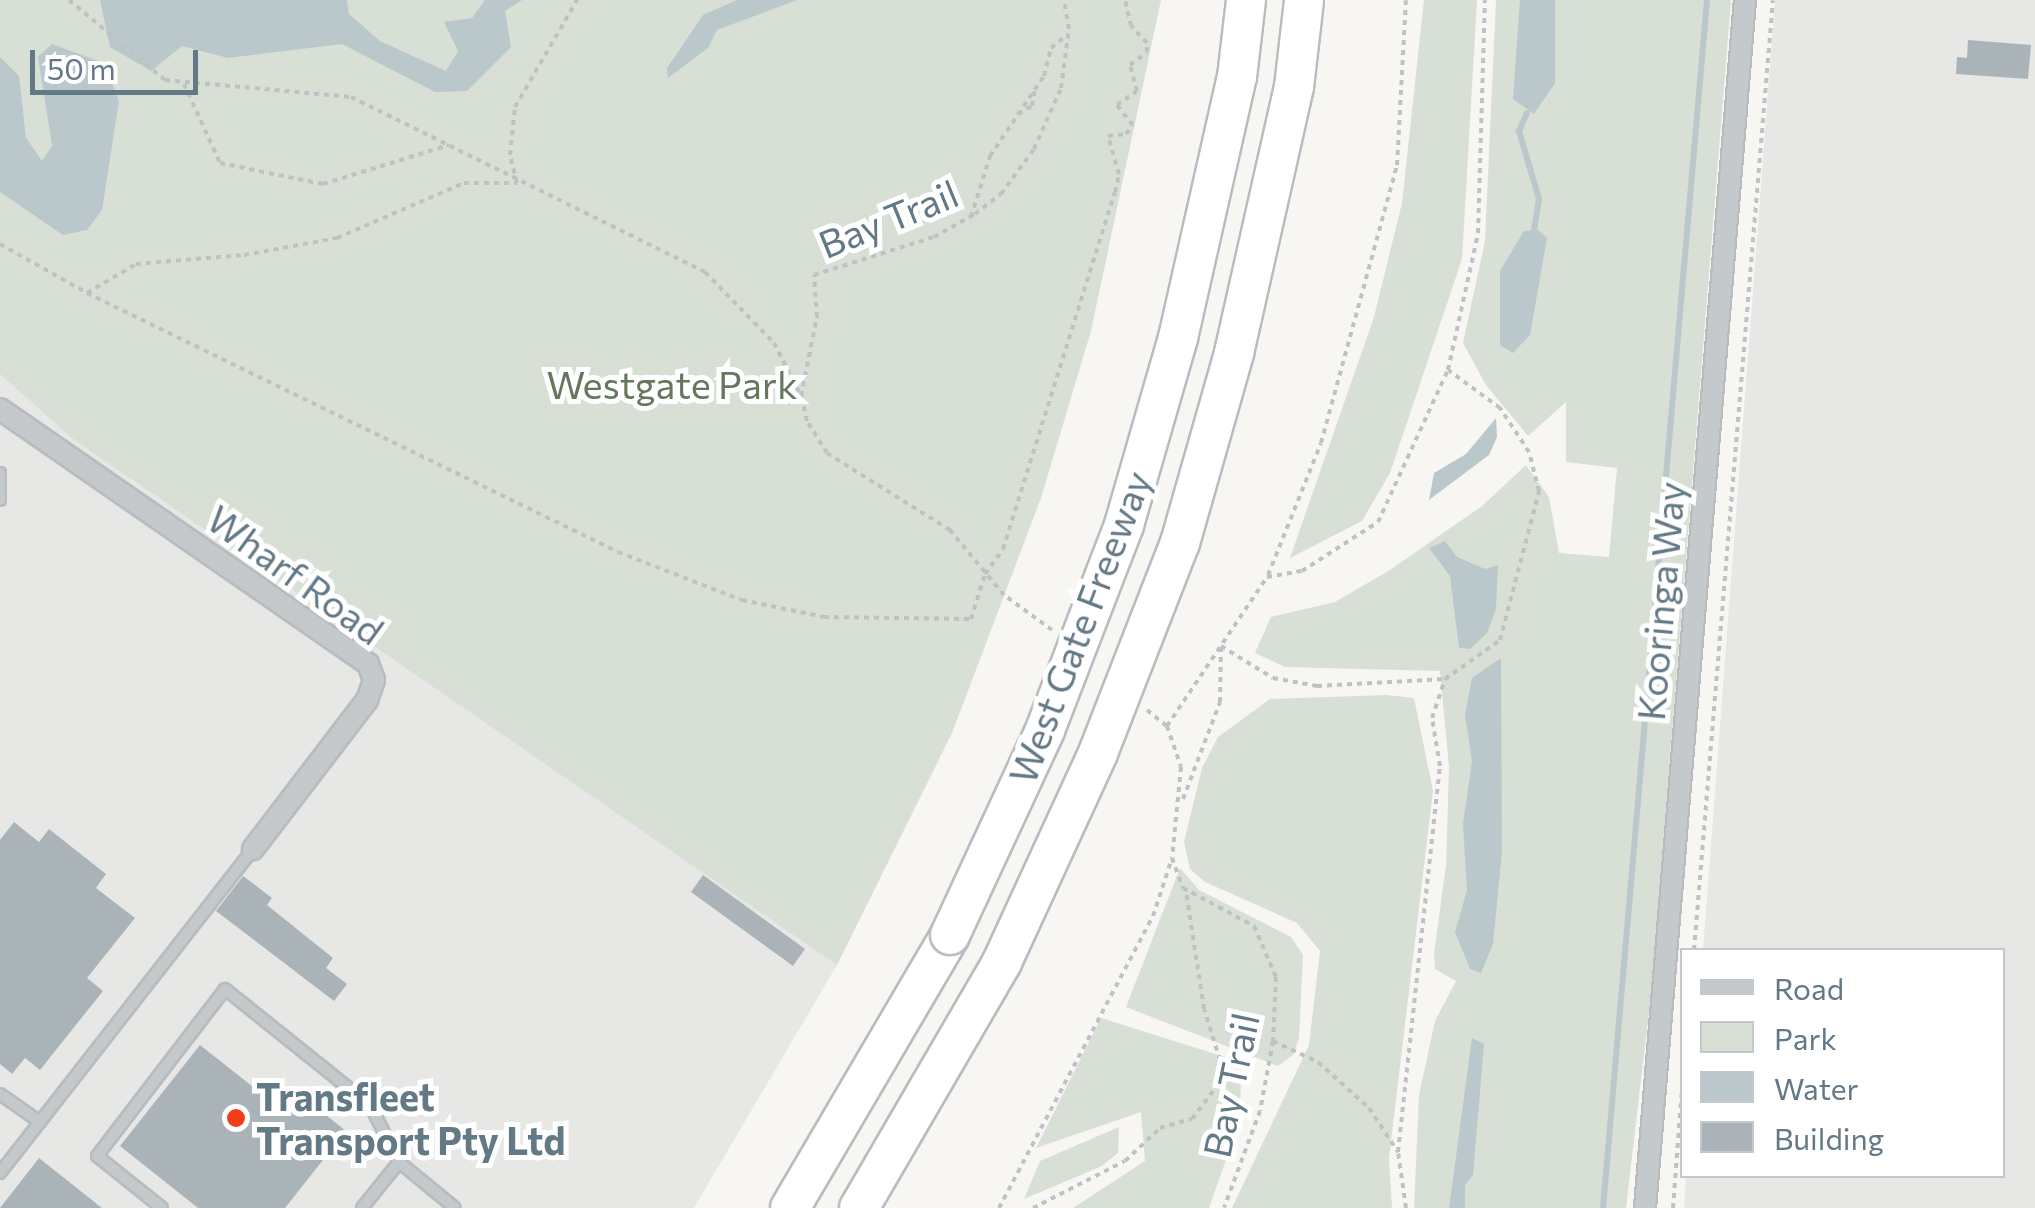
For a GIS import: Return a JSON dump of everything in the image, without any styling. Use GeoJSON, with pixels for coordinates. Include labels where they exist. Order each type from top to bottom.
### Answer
{"type":"FeatureCollection","features":[{"type":"Feature","properties":{"kind":"highway","name":"West Gate Freeway"},"geometry":{"type":"LineString","coordinates":[[790,1208],[950,935],[1045,730],[1124,525],[1178,338],[1237,77],[1246,0]]}},
{"type":"Feature","properties":{"kind":"highway","name":"West Gate Freeway"},"geometry":{"type":"LineString","coordinates":[[859,1208],[1002,962],[1098,753],[1180,544],[1242,318],[1294,87],[1304,0]]}},
{"type":"Feature","properties":{"kind":"street","name":"Kooringa Way"},"geometry":{"type":"LineString","coordinates":[[1645,1208],[1745,0]]}},
{"type":"Feature","properties":{"kind":"street","name":"Wharf Road"},"geometry":{"type":"LineString","coordinates":[[0,409],[368,664],[374,680],[367,700],[252,850]]}},
{"type":"Feature","properties":{"kind":"lane"},"geometry":{"type":"LineString","coordinates":[[0,473],[0,500]]}},
{"type":"Feature","properties":{"kind":"lane"},"geometry":{"type":"LineString","coordinates":[[0,1173],[252,850]]}},
{"type":"Feature","properties":{"kind":"lane"},"geometry":{"type":"LineString","coordinates":[[162,1208],[97,1156],[225,989],[370,1104],[399,1162],[455,1208]]}},
{"type":"Feature","properties":{"kind":"lane"},"geometry":{"type":"LineString","coordinates":[[0,1094],[40,1122]]}},
{"type":"Feature","properties":{"kind":"lane"},"geometry":{"type":"LineString","coordinates":[[362,1208],[399,1162]]}},
{"type":"Feature","properties":{"kind":"path"},"geometry":{"type":"LineString","coordinates":[[68,0],[165,80],[352,97],[451,144],[517,183],[705,272],[774,343],[801,396],[806,421],[827,453],[934,518],[1004,595]]}},
{"type":"Feature","properties":{"kind":"path"},"geometry":{"type":"LineString","coordinates":[[517,183],[510,155],[515,106],[577,0]]}},
{"type":"Feature","properties":{"kind":"path","name":"Bay Trail"},"geometry":{"type":"LineString","coordinates":[[801,396],[816,327],[814,275],[934,237],[971,217],[1001,194],[1034,149],[1061,88],[1068,35],[1064,0]]}},
{"type":"Feature","properties":{"kind":"path"},"geometry":{"type":"LineString","coordinates":[[0,244],[87,294],[618,552],[742,600],[824,617],[971,619],[985,574],[1003,549],[1115,192],[1119,174],[1108,136],[1126,134],[1133,125],[1117,104],[1137,92],[1130,65],[1147,52],[1147,43],[1131,26],[1125,0]]}},
{"type":"Feature","properties":{"kind":"path"},"geometry":{"type":"LineString","coordinates":[[999,1208],[1153,916],[1172,858],[1181,804],[1181,767],[1167,726],[1267,577],[1321,443],[1397,165],[1406,0]]}},
{"type":"Feature","properties":{"kind":"path"},"geometry":{"type":"LineString","coordinates":[[1267,577],[1302,572],[1378,522],[1448,370],[1478,232],[1485,0]]}},
{"type":"Feature","properties":{"kind":"path"},"geometry":{"type":"LineString","coordinates":[[1694,948],[1772,0]]}},
{"type":"Feature","properties":{"kind":"path"},"geometry":{"type":"LineString","coordinates":[[971,217],[990,156],[1035,89],[1051,48],[1068,35]]}},
{"type":"Feature","properties":{"kind":"path"},"geometry":{"type":"LineString","coordinates":[[184,84],[220,164],[323,184],[451,144]]}},
{"type":"Feature","properties":{"kind":"path"},"geometry":{"type":"LineString","coordinates":[[87,294],[136,264],[244,256],[338,238],[464,184],[517,183]]}},
{"type":"Feature","properties":{"kind":"path"},"geometry":{"type":"LineString","coordinates":[[1222,646],[1273,678],[1317,686],[1446,679],[1500,640],[1539,491],[1529,452],[1500,408],[1448,370]]}},
{"type":"Feature","properties":{"kind":"path"},"geometry":{"type":"LineString","coordinates":[[1181,804],[1220,702],[1222,646]]}},
{"type":"Feature","properties":{"kind":"path"},"geometry":{"type":"LineString","coordinates":[[1406,1208],[1398,1152],[1415,1026],[1417,936],[1436,832],[1440,766],[1432,718],[1446,679]]}},
{"type":"Feature","properties":{"kind":"path"},"geometry":{"type":"LineString","coordinates":[[1033,1208],[1125,1161],[1160,1128],[1192,1120],[1219,1083],[1220,1060],[1204,1009],[1186,892],[1172,858]]}},
{"type":"Feature","properties":{"kind":"path","name":"Bay Trail"},"geometry":{"type":"LineString","coordinates":[[1186,892],[1247,921],[1266,943],[1277,988],[1273,1041],[1256,1126],[1224,1208]]}},
{"type":"Feature","properties":{"kind":"path"},"geometry":{"type":"LineString","coordinates":[[1273,1041],[1318,1062],[1368,1108],[1398,1152]]}},
{"type":"Feature","properties":{"kind":"path"},"geometry":{"type":"LineString","coordinates":[[1673,1208],[1680,1114]]}},
{"type":"Feature","properties":{"kind":"shaded area"},"geometry":{"type":"Polygon","coordinates":[[[1775,0],[2035,0],[2035,1208],[1684,1208],[1686,1178],[2005,1178],[2005,948],[1703,948],[1775,0]]]}},
{"type":"Feature","properties":{"kind":"shaded area"},"geometry":{"type":"Polygon","coordinates":[[[0,374],[837,965],[694,1208],[0,1208],[0,374]]]}},
{"type":"Feature","properties":{"kind":"green space","name":"Westgate Park"},"geometry":{"type":"Polygon","coordinates":[[[0,0],[1161,0],[1091,331],[1041,498],[952,733],[837,965],[72,438],[0,374],[0,0]]]}},
{"type":"Feature","properties":{"kind":"green space"},"geometry":{"type":"Polygon","coordinates":[[[1424,0],[1477,0],[1462,259],[1390,473],[1362,521],[1290,558],[1374,317],[1402,203],[1424,0]]]}},
{"type":"Feature","properties":{"kind":"green space"},"geometry":{"type":"Polygon","coordinates":[[[1496,0],[1731,0],[1651,994],[1626,1208],[1414,1208],[1419,1095],[1435,1021],[1456,981],[1435,969],[1434,954],[1446,865],[1449,767],[1440,671],[1285,667],[1255,653],[1271,617],[1335,602],[1390,570],[1482,506],[1526,465],[1549,497],[1559,553],[1609,557],[1617,468],[1566,462],[1566,402],[1528,436],[1486,385],[1463,343],[1485,241],[1496,0]]]}},
{"type":"Feature","properties":{"kind":"green space"},"geometry":{"type":"Polygon","coordinates":[[[1386,695],[1414,698],[1433,791],[1389,1158],[1392,1208],[1232,1208],[1309,1045],[1320,951],[1297,923],[1205,882],[1190,869],[1184,842],[1202,768],[1218,737],[1270,699],[1386,695]]]}},
{"type":"Feature","properties":{"kind":"green space"},"geometry":{"type":"Polygon","coordinates":[[[1180,868],[1199,890],[1291,937],[1303,955],[1299,1038],[1293,1055],[1278,1066],[1126,1007],[1180,868]]]}},
{"type":"Feature","properties":{"kind":"green space"},"geometry":{"type":"Polygon","coordinates":[[[1101,1018],[1241,1062],[1240,1120],[1209,1208],[1073,1208],[1145,1161],[1141,1112],[1036,1148],[1101,1018]]]}},
{"type":"Feature","properties":{"kind":"green space"},"geometry":{"type":"Polygon","coordinates":[[[1119,1127],[1118,1153],[1102,1166],[1024,1199],[1040,1161],[1119,1127]]]}},
{"type":"Feature","properties":{"kind":"water"},"geometry":{"type":"Polygon","coordinates":[[[100,0],[347,0],[349,14],[380,41],[446,71],[458,51],[444,22],[472,18],[485,0],[522,0],[505,11],[511,47],[467,91],[435,92],[342,44],[228,58],[182,46],[151,71],[110,47],[100,0]]]}},
{"type":"Feature","properties":{"kind":"water"},"geometry":{"type":"Polygon","coordinates":[[[737,0],[797,0],[717,30],[708,48],[668,78],[667,68],[703,15],[737,0]]]}},
{"type":"Feature","properties":{"kind":"water"},"geometry":{"type":"Polygon","coordinates":[[[1520,0],[1555,0],[1555,83],[1534,114],[1513,99],[1520,0]]]}},
{"type":"Feature","properties":{"kind":"water"},"geometry":{"type":"Polygon","coordinates":[[[52,44],[104,63],[119,101],[102,210],[87,230],[63,235],[0,192],[0,57],[19,76],[26,138],[42,161],[52,146],[38,57],[52,44]]]}},
{"type":"Feature","properties":{"kind":"water"},"geometry":{"type":"Polygon","coordinates":[[[1538,230],[1547,238],[1530,335],[1513,353],[1500,345],[1500,271],[1524,231],[1538,230]]]}},
{"type":"Feature","properties":{"kind":"water"},"geometry":{"type":"Polygon","coordinates":[[[1496,418],[1497,437],[1489,455],[1429,500],[1434,473],[1466,454],[1496,418]]]}},
{"type":"Feature","properties":{"kind":"water"},"geometry":{"type":"Polygon","coordinates":[[[1445,541],[1457,557],[1485,569],[1498,565],[1496,609],[1487,633],[1470,649],[1459,648],[1450,576],[1429,548],[1445,541]]]}},
{"type":"Feature","properties":{"kind":"water"},"geometry":{"type":"Polygon","coordinates":[[[1501,658],[1502,851],[1493,944],[1481,973],[1470,969],[1455,932],[1467,890],[1463,824],[1472,761],[1465,715],[1472,678],[1501,658]]]}},
{"type":"Feature","properties":{"kind":"water"},"geometry":{"type":"Polygon","coordinates":[[[1472,1038],[1484,1044],[1473,1175],[1465,1185],[1465,1208],[1449,1208],[1472,1038]]]}},
{"type":"Feature","properties":{"kind":"building"},"geometry":{"type":"Polygon","coordinates":[[[1968,40],[2031,45],[2028,79],[1956,74],[1957,57],[1967,58],[1968,40]]]}},
{"type":"Feature","properties":{"kind":"building"},"geometry":{"type":"Polygon","coordinates":[[[14,822],[39,842],[49,829],[106,874],[96,888],[135,918],[87,978],[103,991],[40,1070],[25,1058],[12,1074],[0,1064],[0,840],[14,822]]]}},
{"type":"Feature","properties":{"kind":"building"},"geometry":{"type":"Polygon","coordinates":[[[703,875],[805,949],[793,966],[691,892],[703,875]]]}},
{"type":"Feature","properties":{"kind":"building"},"geometry":{"type":"Polygon","coordinates":[[[243,876],[272,898],[267,905],[333,958],[326,968],[347,984],[334,1001],[216,911],[243,876]]]}},
{"type":"Feature","properties":{"kind":"building","name":"Transfleet Transport Pty Ltd"},"geometry":{"type":"Polygon","coordinates":[[[200,1045],[277,1106],[292,1088],[346,1131],[285,1208],[198,1208],[120,1146],[200,1045]]]}},
{"type":"Feature","properties":{"kind":"building"},"geometry":{"type":"Polygon","coordinates":[[[39,1158],[102,1208],[0,1208],[39,1158]]]}},
{"type":"Feature","properties":{"kind":"waterway"},"geometry":{"type":"LineString","coordinates":[[1603,1208],[1707,0]]}},
{"type":"Feature","properties":{"kind":"waterway"},"geometry":{"type":"LineString","coordinates":[[1527,113],[1519,131],[1539,199],[1534,231]]}},
{"type":"Feature","properties":{"kind":"place","name":"Transfleet Transport Pty Ltd"},"geometry":{"type":"Point","coordinates":[236,1118]}}]}
